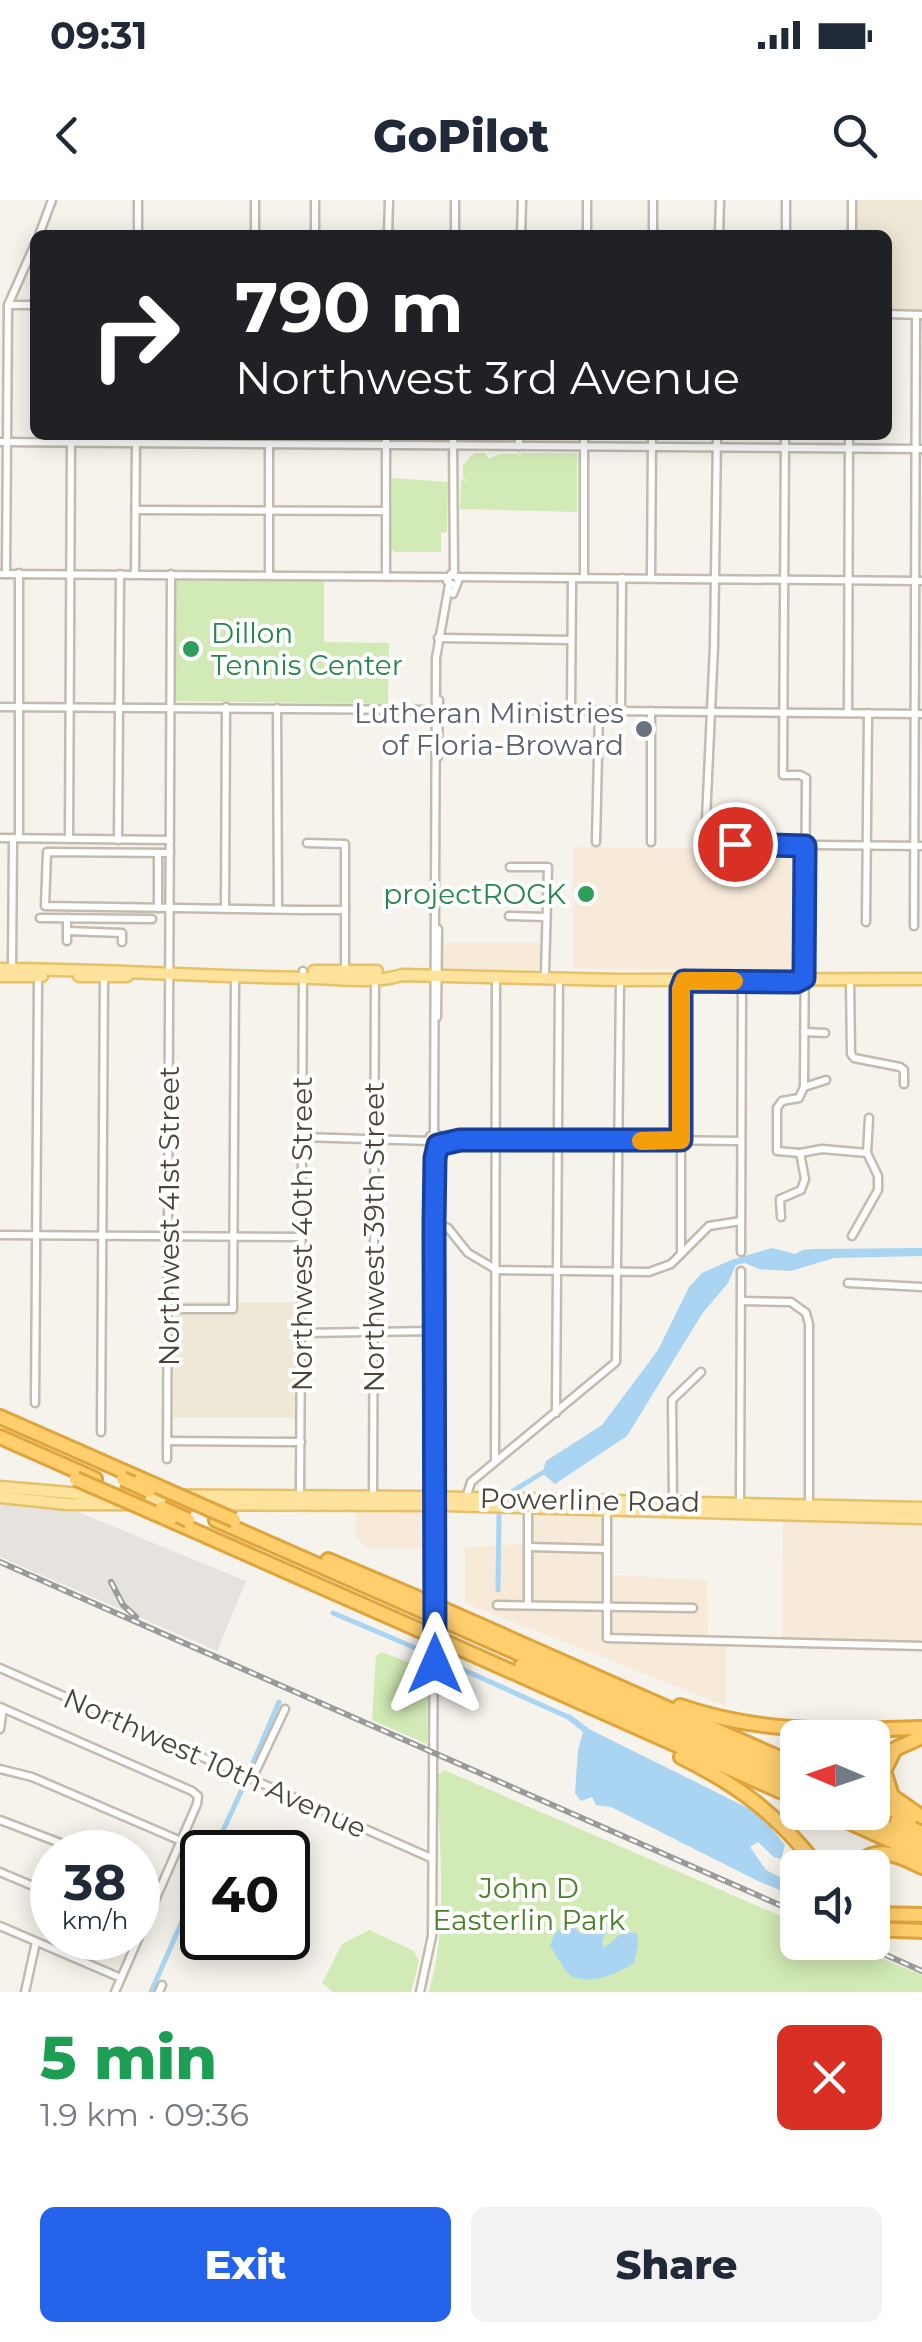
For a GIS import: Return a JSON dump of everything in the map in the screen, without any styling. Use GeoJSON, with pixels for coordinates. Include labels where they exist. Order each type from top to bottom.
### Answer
{"type":"FeatureCollection","features":[{"type":"Feature","properties":{"kind":"highway"},"geometry":{"type":"LineString","coordinates":[[0,1417],[234,1520],[452,1630],[780,1769]]}},
{"type":"Feature","properties":{"kind":"highway"},"geometry":{"type":"LineString","coordinates":[[0,1425],[216,1520],[780,1780]]}},
{"type":"Feature","properties":{"kind":"highway"},"geometry":{"type":"LineString","coordinates":[[0,1437],[188,1520],[418,1614]]}},
{"type":"Feature","properties":{"kind":"highway"},"geometry":{"type":"LineString","coordinates":[[0,1446],[170,1520],[418,1614]]}},
{"type":"Feature","properties":{"kind":"highway"},"geometry":{"type":"LineString","coordinates":[[452,1630],[750,1725],[827,1732],[922,1726]]}},
{"type":"Feature","properties":{"kind":"highway"},"geometry":{"type":"LineString","coordinates":[[452,1630],[740,1788],[766,1808],[802,1850]]}},
{"type":"Feature","properties":{"kind":"highway"},"geometry":{"type":"LineString","coordinates":[[580,1669],[780,1758]]}},
{"type":"Feature","properties":{"kind":"highway"},"geometry":{"type":"LineString","coordinates":[[590,1686],[660,1705]]}},
{"type":"Feature","properties":{"kind":"highway"},"geometry":{"type":"LineString","coordinates":[[610,1716],[780,1792]]}},
{"type":"Feature","properties":{"kind":"highway"},"geometry":{"type":"LineString","coordinates":[[922,1737],[895,1749],[884,1772],[886,1786],[895,1799],[922,1820]]}},
{"type":"Feature","properties":{"kind":"highway"},"geometry":{"type":"LineString","coordinates":[[709,1750],[765,1785]]}},
{"type":"Feature","properties":{"kind":"highway"},"geometry":{"type":"LineString","coordinates":[[890,1808],[922,1820]]}},
{"type":"Feature","properties":{"kind":"highway"},"geometry":{"type":"LineString","coordinates":[[890,1818],[922,1832]]}},
{"type":"Feature","properties":{"kind":"highway"},"geometry":{"type":"LineString","coordinates":[[890,1829],[922,1844]]}},
{"type":"Feature","properties":{"kind":"highway"},"geometry":{"type":"LineString","coordinates":[[867,1830],[922,1855]]}},
{"type":"Feature","properties":{"kind":"highway"},"geometry":{"type":"LineString","coordinates":[[890,1855],[922,1867]]}},
{"type":"Feature","properties":{"kind":"highway"},"geometry":{"type":"LineString","coordinates":[[890,1914],[922,1915]]}},
{"type":"Feature","properties":{"kind":"highway"},"geometry":{"type":"LineString","coordinates":[[890,1925],[922,1923]]}},
{"type":"Feature","properties":{"kind":"highway"},"geometry":{"type":"LineString","coordinates":[[890,1928],[922,1932]]}},
{"type":"Feature","properties":{"kind":"main road"},"geometry":{"type":"LineString","coordinates":[[42,972],[128,970],[235,977],[345,971],[402,975]]}},
{"type":"Feature","properties":{"kind":"main road"},"geometry":{"type":"LineString","coordinates":[[4,971],[104,976],[127,976],[131,972]]}},
{"type":"Feature","properties":{"kind":"main road"},"geometry":{"type":"LineString","coordinates":[[207,974],[212,971],[496,979],[540,976]]}},
{"type":"Feature","properties":{"kind":"main road"},"geometry":{"type":"LineString","coordinates":[[463,977],[477,972],[681,980],[796,975],[922,979]]}},
{"type":"Feature","properties":{"kind":"main road"},"geometry":{"type":"LineString","coordinates":[[562,976],[796,982],[804,978]]}},
{"type":"Feature","properties":{"kind":"main road","name":"Powerline Road"},"geometry":{"type":"LineString","coordinates":[[0,1487],[94,1495],[305,1500],[466,1498],[723,1513],[741,1508]]}},
{"type":"Feature","properties":{"kind":"main road"},"geometry":{"type":"LineString","coordinates":[[68,1504],[94,1495]]}},
{"type":"Feature","properties":{"kind":"main road","name":"Powerline Road"},"geometry":{"type":"LineString","coordinates":[[305,1500],[374,1496],[528,1507],[672,1502],[829,1515],[854,1509]]}},
{"type":"Feature","properties":{"kind":"main road"},"geometry":{"type":"LineString","coordinates":[[0,1497],[68,1504],[282,1504],[305,1500]]}},
{"type":"Feature","properties":{"kind":"main road"},"geometry":{"type":"LineString","coordinates":[[741,1508],[757,1504],[808,1505],[922,1518]]}},
{"type":"Feature","properties":{"kind":"main road"},"geometry":{"type":"LineString","coordinates":[[854,1509],[922,1508]]}},
{"type":"Feature","properties":{"kind":"street"},"geometry":{"type":"LineString","coordinates":[[41,230],[52,200]]}},
{"type":"Feature","properties":{"kind":"street"},"geometry":{"type":"LineString","coordinates":[[138,200],[138,230]]}},
{"type":"Feature","properties":{"kind":"street"},"geometry":{"type":"LineString","coordinates":[[255,200],[255,230]]}},
{"type":"Feature","properties":{"kind":"street"},"geometry":{"type":"LineString","coordinates":[[315,230],[316,200]]}},
{"type":"Feature","properties":{"kind":"street"},"geometry":{"type":"LineString","coordinates":[[388,230],[389,200]]}},
{"type":"Feature","properties":{"kind":"street"},"geometry":{"type":"LineString","coordinates":[[455,230],[456,200]]}},
{"type":"Feature","properties":{"kind":"street"},"geometry":{"type":"LineString","coordinates":[[522,200],[522,230]]}},
{"type":"Feature","properties":{"kind":"street"},"geometry":{"type":"LineString","coordinates":[[587,200],[587,230]]}},
{"type":"Feature","properties":{"kind":"street"},"geometry":{"type":"LineString","coordinates":[[653,230],[654,200]]}},
{"type":"Feature","properties":{"kind":"street"},"geometry":{"type":"LineString","coordinates":[[719,230],[720,200]]}},
{"type":"Feature","properties":{"kind":"street"},"geometry":{"type":"LineString","coordinates":[[786,200],[786,230]]}},
{"type":"Feature","properties":{"kind":"street"},"geometry":{"type":"LineString","coordinates":[[852,200],[852,230]]}},
{"type":"Feature","properties":{"kind":"street"},"geometry":{"type":"LineString","coordinates":[[30,255],[8,304],[2,442],[3,574],[918,581]]}},
{"type":"Feature","properties":{"kind":"street"},"geometry":{"type":"LineString","coordinates":[[8,304],[30,305]]}},
{"type":"Feature","properties":{"kind":"street"},"geometry":{"type":"LineString","coordinates":[[892,314],[919,314],[918,846],[914,926]]}},
{"type":"Feature","properties":{"kind":"street"},"geometry":{"type":"LineString","coordinates":[[2,442],[114,440]]}},
{"type":"Feature","properties":{"kind":"street"},"geometry":{"type":"LineString","coordinates":[[136,440],[136,574]]}},
{"type":"Feature","properties":{"kind":"street"},"geometry":{"type":"LineString","coordinates":[[259,440],[269,444],[314,440],[453,446],[919,449]]}},
{"type":"Feature","properties":{"kind":"street"},"geometry":{"type":"LineString","coordinates":[[386,440],[386,576]]}},
{"type":"Feature","properties":{"kind":"street"},"geometry":{"type":"LineString","coordinates":[[420,1992],[432,1936],[431,1773],[436,1738],[437,710],[440,639],[452,579],[453,440]]}},
{"type":"Feature","properties":{"kind":"street"},"geometry":{"type":"LineString","coordinates":[[519,440],[519,446]]}},
{"type":"Feature","properties":{"kind":"street"},"geometry":{"type":"LineString","coordinates":[[584,440],[584,578]]}},
{"type":"Feature","properties":{"kind":"street"},"geometry":{"type":"LineString","coordinates":[[650,578],[652,440]]}},
{"type":"Feature","properties":{"kind":"street"},"geometry":{"type":"LineString","coordinates":[[704,840],[712,712],[717,440]]}},
{"type":"Feature","properties":{"kind":"street"},"geometry":{"type":"LineString","coordinates":[[785,440],[782,775],[806,778],[804,1087],[799,1098],[782,1101],[777,1108],[777,1151],[833,1148],[867,1153]]}},
{"type":"Feature","properties":{"kind":"street"},"geometry":{"type":"LineString","coordinates":[[848,713],[849,440]]}},
{"type":"Feature","properties":{"kind":"street"},"geometry":{"type":"LineString","coordinates":[[69,839],[71,442]]}},
{"type":"Feature","properties":{"kind":"street"},"geometry":{"type":"LineString","coordinates":[[269,444],[269,574]]}},
{"type":"Feature","properties":{"kind":"street"},"geometry":{"type":"LineString","coordinates":[[136,510],[386,510]]}},
{"type":"Feature","properties":{"kind":"street"},"geometry":{"type":"LineString","coordinates":[[4,971],[16,838],[19,574]]}},
{"type":"Feature","properties":{"kind":"street"},"geometry":{"type":"LineString","coordinates":[[118,840],[120,574]]}},
{"type":"Feature","properties":{"kind":"street","name":"Northwest 41st Street"},"geometry":{"type":"LineString","coordinates":[[167,1460],[171,574]]}},
{"type":"Feature","properties":{"kind":"street"},"geometry":{"type":"LineString","coordinates":[[571,710],[572,578]]}},
{"type":"Feature","properties":{"kind":"street"},"geometry":{"type":"LineString","coordinates":[[621,711],[622,578]]}},
{"type":"Feature","properties":{"kind":"street"},"geometry":{"type":"LineString","coordinates":[[440,639],[570,640]]}},
{"type":"Feature","properties":{"kind":"street"},"geometry":{"type":"LineString","coordinates":[[225,909],[226,707]]}},
{"type":"Feature","properties":{"kind":"street"},"geometry":{"type":"LineString","coordinates":[[0,708],[437,710]]}},
{"type":"Feature","properties":{"kind":"street"},"geometry":{"type":"LineString","coordinates":[[277,708],[278,910]]}},
{"type":"Feature","properties":{"kind":"street"},"geometry":{"type":"LineString","coordinates":[[509,710],[919,714]]}},
{"type":"Feature","properties":{"kind":"street"},"geometry":{"type":"LineString","coordinates":[[596,842],[599,710]]}},
{"type":"Feature","properties":{"kind":"street"},"geometry":{"type":"LineString","coordinates":[[651,711],[651,842]]}},
{"type":"Feature","properties":{"kind":"street"},"geometry":{"type":"LineString","coordinates":[[866,922],[868,713]]}},
{"type":"Feature","properties":{"kind":"street"},"geometry":{"type":"LineString","coordinates":[[0,838],[170,840]]}},
{"type":"Feature","properties":{"kind":"street"},"geometry":{"type":"LineString","coordinates":[[306,843],[345,844],[345,971]]}},
{"type":"Feature","properties":{"kind":"street"},"geometry":{"type":"LineString","coordinates":[[716,844],[918,846]]}},
{"type":"Feature","properties":{"kind":"street"},"geometry":{"type":"LineString","coordinates":[[170,853],[46,853],[44,906],[345,910]]}},
{"type":"Feature","properties":{"kind":"street"},"geometry":{"type":"LineString","coordinates":[[158,853],[158,908]]}},
{"type":"Feature","properties":{"kind":"street"},"geometry":{"type":"LineString","coordinates":[[510,867],[548,867],[540,976]]}},
{"type":"Feature","properties":{"kind":"street"},"geometry":{"type":"LineString","coordinates":[[68,931],[122,937],[122,908]]}},
{"type":"Feature","properties":{"kind":"street"},"geometry":{"type":"LineString","coordinates":[[143,908],[143,919]]}},
{"type":"Feature","properties":{"kind":"street"},"geometry":{"type":"LineString","coordinates":[[509,916],[546,917]]}},
{"type":"Feature","properties":{"kind":"street"},"geometry":{"type":"LineString","coordinates":[[40,918],[152,920]]}},
{"type":"Feature","properties":{"kind":"street"},"geometry":{"type":"LineString","coordinates":[[67,941],[68,918]]}},
{"type":"Feature","properties":{"kind":"street"},"geometry":{"type":"LineString","coordinates":[[35,1404],[42,972]]}},
{"type":"Feature","properties":{"kind":"street","name":"Northwest 40th Street"},"geometry":{"type":"LineString","coordinates":[[303,974],[300,1442],[305,1500]]}},
{"type":"Feature","properties":{"kind":"street"},"geometry":{"type":"LineString","coordinates":[[102,1432],[104,976]]}},
{"type":"Feature","properties":{"kind":"street"},"geometry":{"type":"LineString","coordinates":[[556,1413],[562,976]]}},
{"type":"Feature","properties":{"kind":"street"},"geometry":{"type":"LineString","coordinates":[[168,1309],[233,1309],[235,977]]}},
{"type":"Feature","properties":{"kind":"street","name":"Northwest 39th Street"},"geometry":{"type":"LineString","coordinates":[[374,1496],[375,978]]}},
{"type":"Feature","properties":{"kind":"street"},"geometry":{"type":"LineString","coordinates":[[495,1461],[496,979]]}},
{"type":"Feature","properties":{"kind":"street"},"geometry":{"type":"LineString","coordinates":[[850,979],[851,1054],[854,1058],[900,1067],[904,1070],[904,1084]]}},
{"type":"Feature","properties":{"kind":"street"},"geometry":{"type":"LineString","coordinates":[[466,1498],[469,1484],[614,1367],[619,1272],[620,980]]}},
{"type":"Feature","properties":{"kind":"street"},"geometry":{"type":"LineString","coordinates":[[680,1255],[681,980]]}},
{"type":"Feature","properties":{"kind":"street"},"geometry":{"type":"LineString","coordinates":[[741,1252],[742,981]]}},
{"type":"Feature","properties":{"kind":"street"},"geometry":{"type":"LineString","coordinates":[[804,1032],[826,1033]]}},
{"type":"Feature","properties":{"kind":"street"},"geometry":{"type":"LineString","coordinates":[[804,1087],[826,1080]]}},
{"type":"Feature","properties":{"kind":"street"},"geometry":{"type":"LineString","coordinates":[[852,1236],[880,1182],[867,1153],[869,1118]]}},
{"type":"Feature","properties":{"kind":"street"},"geometry":{"type":"LineString","coordinates":[[302,1136],[742,1140]]}},
{"type":"Feature","properties":{"kind":"street"},"geometry":{"type":"LineString","coordinates":[[780,1217],[780,1199],[801,1190],[804,1184],[800,1152]]}},
{"type":"Feature","properties":{"kind":"street"},"geometry":{"type":"LineString","coordinates":[[434,1223],[448,1228],[468,1253],[497,1270],[619,1272],[662,1268],[709,1226],[741,1221]]}},
{"type":"Feature","properties":{"kind":"street"},"geometry":{"type":"LineString","coordinates":[[0,1235],[301,1238]]}},
{"type":"Feature","properties":{"kind":"street"},"geometry":{"type":"LineString","coordinates":[[435,1238],[455,1239]]}},
{"type":"Feature","properties":{"kind":"street"},"geometry":{"type":"LineString","coordinates":[[741,1271],[741,1508]]}},
{"type":"Feature","properties":{"kind":"street"},"geometry":{"type":"LineString","coordinates":[[848,1283],[922,1287]]}},
{"type":"Feature","properties":{"kind":"street"},"geometry":{"type":"LineString","coordinates":[[742,1300],[791,1302],[806,1313],[808,1505]]}},
{"type":"Feature","properties":{"kind":"street"},"geometry":{"type":"LineString","coordinates":[[302,1333],[435,1331]]}},
{"type":"Feature","properties":{"kind":"street"},"geometry":{"type":"LineString","coordinates":[[672,1502],[672,1400],[701,1372]]}},
{"type":"Feature","properties":{"kind":"street"},"geometry":{"type":"LineString","coordinates":[[167,1441],[300,1442]]}},
{"type":"Feature","properties":{"kind":"street"},"geometry":{"type":"LineString","coordinates":[[608,1505],[607,1638],[922,1646]]}},
{"type":"Feature","properties":{"kind":"street"},"geometry":{"type":"LineString","coordinates":[[528,1507],[528,1606]]}},
{"type":"Feature","properties":{"kind":"street"},"geometry":{"type":"LineString","coordinates":[[528,1547],[607,1549]]}},
{"type":"Feature","properties":{"kind":"street"},"geometry":{"type":"LineString","coordinates":[[497,1605],[693,1608]]}},
{"type":"Feature","properties":{"kind":"street","name":"Northwest 10th Avenue"},"geometry":{"type":"LineString","coordinates":[[0,1668],[430,1858]]}},
{"type":"Feature","properties":{"kind":"street"},"geometry":{"type":"LineString","coordinates":[[0,1729],[1,1708],[198,1796],[186,1830]]}},
{"type":"Feature","properties":{"kind":"street"},"geometry":{"type":"LineString","coordinates":[[252,1778],[285,1709]]}},
{"type":"Feature","properties":{"kind":"street"},"geometry":{"type":"LineString","coordinates":[[0,1769],[32,1777],[180,1841]]}},
{"type":"Feature","properties":{"kind":"street"},"geometry":{"type":"LineString","coordinates":[[0,1820],[30,1831]]}},
{"type":"Feature","properties":{"kind":"street"},"geometry":{"type":"LineString","coordinates":[[161,1887],[180,1843]]}},
{"type":"Feature","properties":{"kind":"street"},"geometry":{"type":"LineString","coordinates":[[0,1872],[30,1885]]}},
{"type":"Feature","properties":{"kind":"street"},"geometry":{"type":"LineString","coordinates":[[0,1926],[30,1939]]}},
{"type":"Feature","properties":{"kind":"street"},"geometry":{"type":"LineString","coordinates":[[25,1992],[32,1960]]}},
{"type":"Feature","properties":{"kind":"street"},"geometry":{"type":"LineString","coordinates":[[78,1960],[121,1978]]}},
{"type":"Feature","properties":{"kind":"street"},"geometry":{"type":"LineString","coordinates":[[115,1992],[128,1960]]}},
{"type":"Feature","properties":{"kind":"shaded area"},"geometry":{"type":"Polygon","coordinates":[[[856,200],[922,200],[922,311],[892,310],[892,230],[855,230],[856,200]]]}},
{"type":"Feature","properties":{"kind":"shaded area"},"geometry":{"type":"Polygon","coordinates":[[[573,847],[801,850],[800,971],[573,968],[573,847]]]}},
{"type":"Feature","properties":{"kind":"shaded area"},"geometry":{"type":"Polygon","coordinates":[[[440,943],[542,943],[542,969],[441,969],[440,943]]]}},
{"type":"Feature","properties":{"kind":"shaded area"},"geometry":{"type":"Polygon","coordinates":[[[174,1302],[297,1302],[296,1418],[173,1418],[174,1302]]]}},
{"type":"Feature","properties":{"kind":"shaded area"},"geometry":{"type":"Polygon","coordinates":[[[0,1503],[73,1510],[246,1581],[217,1651],[0,1557],[0,1503]]]}},
{"type":"Feature","properties":{"kind":"shaded area"},"geometry":{"type":"Polygon","coordinates":[[[429,1509],[430,1549],[367,1548],[356,1536],[356,1510],[429,1509]]]}},
{"type":"Feature","properties":{"kind":"shaded area"},"geometry":{"type":"Polygon","coordinates":[[[524,1515],[613,1516],[611,1575],[707,1580],[708,1639],[726,1640],[726,1706],[465,1603],[465,1547],[523,1544],[524,1515]]]}},
{"type":"Feature","properties":{"kind":"shaded area"},"geometry":{"type":"Polygon","coordinates":[[[783,1517],[922,1521],[922,1646],[782,1639],[783,1517]]]}},
{"type":"Feature","properties":{"kind":"green space"},"geometry":{"type":"Polygon","coordinates":[[[474,453],[485,453],[489,459],[500,454],[519,454],[520,460],[521,453],[577,453],[577,512],[460,509],[461,480],[468,481],[463,478],[463,465],[474,453]]]}},
{"type":"Feature","properties":{"kind":"green space"},"geometry":{"type":"Polygon","coordinates":[[[392,478],[448,482],[447,532],[441,533],[441,552],[391,549],[392,478]]]}},
{"type":"Feature","properties":{"kind":"green space"},"geometry":{"type":"Polygon","coordinates":[[[176,581],[324,581],[324,642],[389,643],[388,704],[175,701],[176,581]]]}},
{"type":"Feature","properties":{"kind":"green space"},"geometry":{"type":"Polygon","coordinates":[[[382,1652],[428,1670],[427,1744],[372,1720],[376,1656],[382,1652]]]}},
{"type":"Feature","properties":{"kind":"green space","name":"John D Easterlin Park"},"geometry":{"type":"Polygon","coordinates":[[[444,1770],[780,1916],[780,1960],[885,1960],[922,1975],[922,1992],[429,1992],[441,1912],[437,1776],[444,1770]]]}},
{"type":"Feature","properties":{"kind":"green space"},"geometry":{"type":"Polygon","coordinates":[[[369,1930],[414,1951],[419,1961],[411,1992],[333,1992],[322,1983],[342,1944],[369,1930]]]}},
{"type":"Feature","properties":{"kind":"water"},"geometry":{"type":"Polygon","coordinates":[[[772,1248],[795,1254],[814,1249],[922,1248],[922,1256],[834,1258],[791,1271],[736,1265],[627,1436],[555,1484],[542,1473],[546,1461],[602,1425],[658,1350],[689,1287],[702,1273],[772,1248]]]}},
{"type":"Feature","properties":{"kind":"water"},"geometry":{"type":"Polygon","coordinates":[[[570,1714],[589,1729],[760,1814],[785,1845],[784,1850],[780,1850],[780,1859],[758,1842],[750,1847],[766,1870],[780,1877],[780,1890],[611,1807],[596,1805],[592,1797],[581,1801],[575,1793],[583,1732],[568,1720],[570,1714]]]}},
{"type":"Feature","properties":{"kind":"water"},"geometry":{"type":"Polygon","coordinates":[[[601,1921],[609,1924],[602,1942],[604,1948],[623,1932],[637,1933],[634,1963],[602,1978],[576,1978],[566,1971],[550,1946],[555,1933],[567,1924],[581,1934],[594,1931],[601,1921]]]}},
{"type":"Feature","properties":{"kind":"waterway"},"geometry":{"type":"LineString","coordinates":[[513,1491],[542,1473]]}},
{"type":"Feature","properties":{"kind":"waterway"},"geometry":{"type":"LineString","coordinates":[[498,1590],[499,1515]]}},
{"type":"Feature","properties":{"kind":"waterway"},"geometry":{"type":"LineString","coordinates":[[333,1613],[425,1652]]}},
{"type":"Feature","properties":{"kind":"waterway"},"geometry":{"type":"LineString","coordinates":[[446,1662],[568,1717]]}},
{"type":"Feature","properties":{"kind":"waterway"},"geometry":{"type":"LineString","coordinates":[[250,1770],[279,1702]]}},
{"type":"Feature","properties":{"kind":"waterway"},"geometry":{"type":"LineString","coordinates":[[223,1830],[245,1783]]}},
{"type":"Feature","properties":{"kind":"waterway"},"geometry":{"type":"LineString","coordinates":[[151,1992],[180,1926]]}},
{"type":"Feature","properties":{"kind":"railway"},"geometry":{"type":"LineString","coordinates":[[0,1562],[780,1905]]}},
{"type":"Feature","properties":{"kind":"railway"},"geometry":{"type":"LineString","coordinates":[[111,1582],[123,1605],[136,1617]]}},
{"type":"Feature","properties":{"kind":"railway"},"geometry":{"type":"LineString","coordinates":[[890,1957],[922,1971]]}},
{"type":"Feature","properties":{"kind":"slow traffic"},"geometry":{"type":"LineString","coordinates":[[641,1141],[681,1140],[684,981],[734,981]]}},
{"type":"Feature","properties":{"kind":"place","name":"Dillon Tennis Center"},"geometry":{"type":"Point","coordinates":[191,649]}},
{"type":"Feature","properties":{"kind":"place","name":"Lutheran Ministries of Floria-Broward"},"geometry":{"type":"Point","coordinates":[644,729]}},
{"type":"Feature","properties":{"kind":"place","name":"projectROCK"},"geometry":{"type":"Point","coordinates":[586,894]}},
{"type":"Feature","properties":{"kind":"route"},"geometry":{"type":"LineString","coordinates":[[435,1664],[434,1223],[438,1145],[460,1140],[681,1140],[684,981],[796,982],[804,978],[805,846],[735,844]]}}]}
